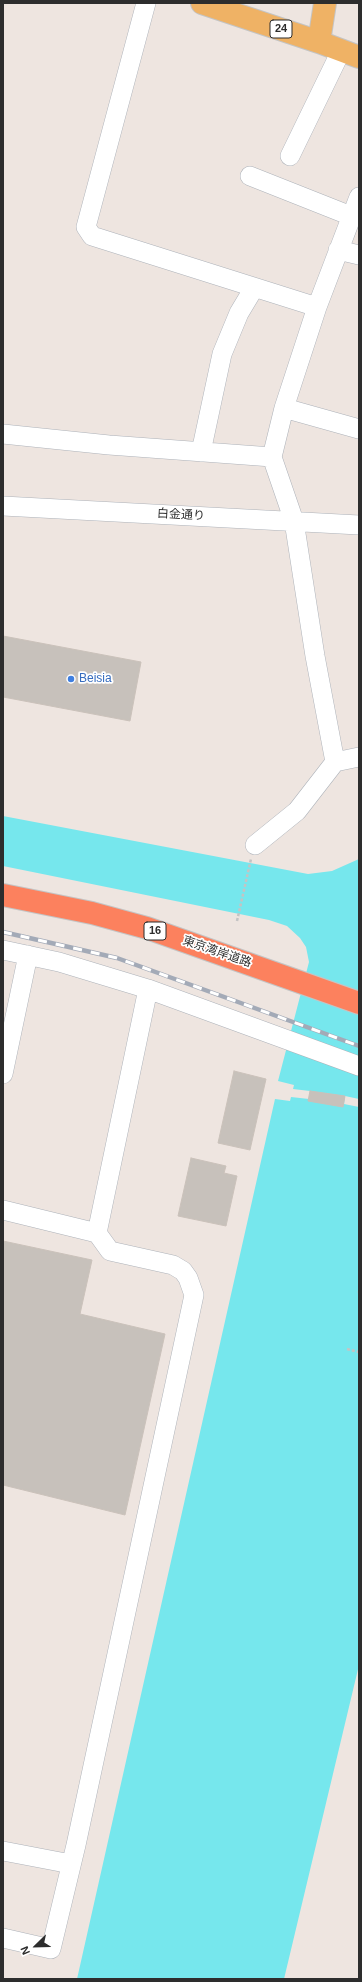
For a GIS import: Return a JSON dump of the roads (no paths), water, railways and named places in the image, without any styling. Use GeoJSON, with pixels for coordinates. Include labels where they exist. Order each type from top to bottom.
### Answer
{"type":"FeatureCollection","features":[{"type":"Feature","properties":{"kind":"highway","name":"東京湾岸道路"},"geometry":{"type":"LineString","coordinates":[[3,894],[92,913],[147,928],[300,989],[359,1017]]}},
{"type":"Feature","properties":{"kind":"highway","name":"東京湾岸道路"},"geometry":{"type":"LineString","coordinates":[[3,910],[66,922],[127,937],[300,989],[359,1003]]}},
{"type":"Feature","properties":{"kind":"main road","name":"24"},"geometry":{"type":"LineString","coordinates":[[202,3],[319,42],[350,54]]}},
{"type":"Feature","properties":{"kind":"main road"},"geometry":{"type":"LineString","coordinates":[[319,42],[325,3]]}},
{"type":"Feature","properties":{"kind":"street"},"geometry":{"type":"LineString","coordinates":[[146,3],[86,227],[92,236],[317,307]]}},
{"type":"Feature","properties":{"kind":"street"},"geometry":{"type":"LineString","coordinates":[[290,156],[350,54]]}},
{"type":"Feature","properties":{"kind":"street"},"geometry":{"type":"LineString","coordinates":[[250,176],[352,216]]}},
{"type":"Feature","properties":{"kind":"street"},"geometry":{"type":"LineString","coordinates":[[335,762],[294,521],[272,457],[284,408],[317,307],[359,197]]}},
{"type":"Feature","properties":{"kind":"street"},"geometry":{"type":"LineString","coordinates":[[338,250],[359,255]]}},
{"type":"Feature","properties":{"kind":"street"},"geometry":{"type":"LineString","coordinates":[[201,452],[222,354],[239,313],[254,288]]}},
{"type":"Feature","properties":{"kind":"street"},"geometry":{"type":"LineString","coordinates":[[284,408],[359,429]]}},
{"type":"Feature","properties":{"kind":"street"},"geometry":{"type":"LineString","coordinates":[[3,434],[109,445],[272,457]]}},
{"type":"Feature","properties":{"kind":"street","name":"白金通り"},"geometry":{"type":"LineString","coordinates":[[3,506],[359,524]]}},
{"type":"Feature","properties":{"kind":"street"},"geometry":{"type":"LineString","coordinates":[[255,845],[297,811],[335,762],[359,757]]}},
{"type":"Feature","properties":{"kind":"street"},"geometry":{"type":"LineString","coordinates":[[3,950],[59,962],[148,989],[359,1066]]}},
{"type":"Feature","properties":{"kind":"street"},"geometry":{"type":"LineString","coordinates":[[3,1074],[28,955]]}},
{"type":"Feature","properties":{"kind":"street"},"geometry":{"type":"LineString","coordinates":[[97,1233],[148,989]]}},
{"type":"Feature","properties":{"kind":"street"},"geometry":{"type":"LineString","coordinates":[[3,1210],[97,1233],[110,1251],[178,1267],[188,1278],[194,1295],[71,1864],[51,1949],[3,1938]]}},
{"type":"Feature","properties":{"kind":"street"},"geometry":{"type":"LineString","coordinates":[[3,1851],[71,1864]]}},
{"type":"Feature","properties":{"kind":"water"},"geometry":{"type":"Polygon","coordinates":[[[3,816],[308,874],[332,871],[359,859],[359,1099],[345,1096],[344,1104],[359,1107],[359,1665],[284,1979],[77,1979],[275,1099],[290,1101],[291,1097],[309,1099],[310,1091],[293,1089],[294,1085],[278,1081],[309,962],[306,947],[300,938],[287,926],[269,920],[3,866],[3,816]]]}},
{"type":"Feature","properties":{"kind":"railway"},"geometry":{"type":"LineString","coordinates":[[3,932],[117,958],[359,1046]]}},
{"type":"Feature","properties":{"kind":"place","name":"Beisia"},"geometry":{"type":"Point","coordinates":[71,679]}}]}
